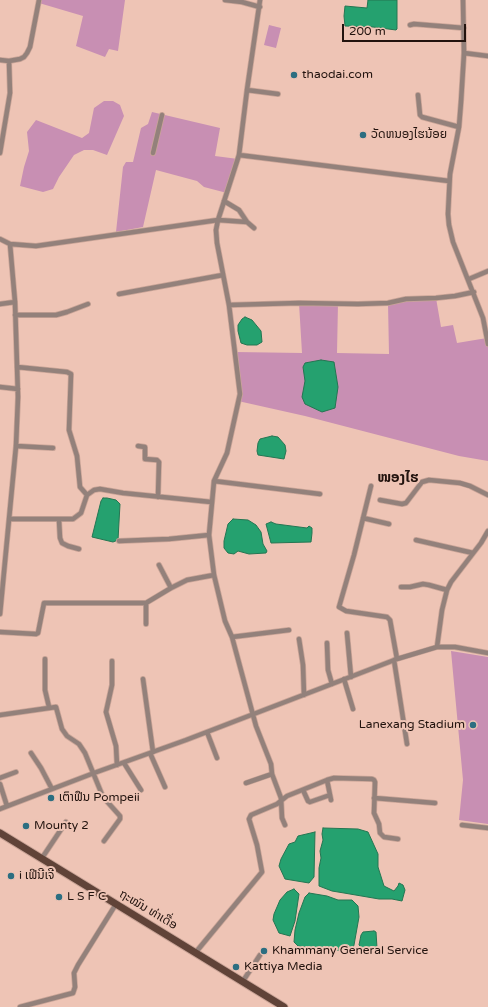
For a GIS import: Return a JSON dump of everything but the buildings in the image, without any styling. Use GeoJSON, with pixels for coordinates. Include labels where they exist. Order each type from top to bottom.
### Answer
{"type":"FeatureCollection","features":[{"type":"Feature","properties":{"kind":"main road","name":"ຖະໝົນ ທ່າເດື່ອ"},"geometry":{"type":"LineString","coordinates":[[0,833],[284,1007]]}},
{"type":"Feature","properties":{"kind":"street"},"geometry":{"type":"LineString","coordinates":[[0,60],[20,60],[27,53],[30,47],[39,0]]}},
{"type":"Feature","properties":{"kind":"street"},"geometry":{"type":"LineString","coordinates":[[225,0],[237,1],[260,7]]}},
{"type":"Feature","properties":{"kind":"street"},"geometry":{"type":"LineString","coordinates":[[260,0],[239,155],[216,230],[216,243],[229,305],[240,394],[227,453],[214,480],[209,535],[214,574],[225,621],[232,637],[252,714],[271,764],[272,774],[281,800],[284,825]]}},
{"type":"Feature","properties":{"kind":"street"},"geometry":{"type":"LineString","coordinates":[[463,0],[464,52],[459,127],[449,181],[449,225],[453,242],[486,318],[488,344]]}},
{"type":"Feature","properties":{"kind":"street"},"geometry":{"type":"LineString","coordinates":[[410,25],[422,24],[464,28]]}},
{"type":"Feature","properties":{"kind":"street"},"geometry":{"type":"LineString","coordinates":[[464,52],[488,56]]}},
{"type":"Feature","properties":{"kind":"street"},"geometry":{"type":"LineString","coordinates":[[0,153],[10,93],[9,61]]}},
{"type":"Feature","properties":{"kind":"street"},"geometry":{"type":"LineString","coordinates":[[247,90],[278,94]]}},
{"type":"Feature","properties":{"kind":"street"},"geometry":{"type":"LineString","coordinates":[[418,95],[420,115],[422,118],[459,127]]}},
{"type":"Feature","properties":{"kind":"street"},"geometry":{"type":"LineString","coordinates":[[153,153],[162,114]]}},
{"type":"Feature","properties":{"kind":"street"},"geometry":{"type":"LineString","coordinates":[[239,155],[449,181]]}},
{"type":"Feature","properties":{"kind":"street"},"geometry":{"type":"LineString","coordinates":[[224,201],[239,210],[247,222],[254,228]]}},
{"type":"Feature","properties":{"kind":"street"},"geometry":{"type":"LineString","coordinates":[[0,239],[10,244],[36,246],[218,220],[247,222]]}},
{"type":"Feature","properties":{"kind":"street"},"geometry":{"type":"LineString","coordinates":[[0,614],[16,446],[18,389],[15,302],[10,244]]}},
{"type":"Feature","properties":{"kind":"street"},"geometry":{"type":"LineString","coordinates":[[469,279],[488,271]]}},
{"type":"Feature","properties":{"kind":"street"},"geometry":{"type":"LineString","coordinates":[[119,294],[223,275]]}},
{"type":"Feature","properties":{"kind":"street"},"geometry":{"type":"LineString","coordinates":[[229,305],[388,303],[406,300],[449,297],[474,292]]}},
{"type":"Feature","properties":{"kind":"street"},"geometry":{"type":"LineString","coordinates":[[0,304],[15,302]]}},
{"type":"Feature","properties":{"kind":"street"},"geometry":{"type":"LineString","coordinates":[[15,315],[56,315],[88,304]]}},
{"type":"Feature","properties":{"kind":"street"},"geometry":{"type":"LineString","coordinates":[[17,367],[67,372],[71,374],[69,430],[77,456],[80,487],[87,495]]}},
{"type":"Feature","properties":{"kind":"street"},"geometry":{"type":"LineString","coordinates":[[0,388],[18,389]]}},
{"type":"Feature","properties":{"kind":"street"},"geometry":{"type":"LineString","coordinates":[[16,446],[53,448]]}},
{"type":"Feature","properties":{"kind":"street"},"geometry":{"type":"LineString","coordinates":[[138,446],[145,447],[145,459],[157,460],[159,462],[158,497]]}},
{"type":"Feature","properties":{"kind":"street"},"geometry":{"type":"LineString","coordinates":[[214,480],[320,494]]}},
{"type":"Feature","properties":{"kind":"street"},"geometry":{"type":"LineString","coordinates":[[380,500],[402,504],[406,503],[422,482],[429,480],[460,483],[488,495]]}},
{"type":"Feature","properties":{"kind":"street"},"geometry":{"type":"LineString","coordinates":[[371,486],[354,555],[339,607],[346,612],[387,617],[390,620],[407,744]]}},
{"type":"Feature","properties":{"kind":"street"},"geometry":{"type":"LineString","coordinates":[[9,519],[42,518],[73,520],[79,516],[87,495],[94,490],[100,489],[211,502]]}},
{"type":"Feature","properties":{"kind":"street"},"geometry":{"type":"LineString","coordinates":[[363,518],[389,524]]}},
{"type":"Feature","properties":{"kind":"street"},"geometry":{"type":"LineString","coordinates":[[59,520],[60,538],[62,543],[79,548]]}},
{"type":"Feature","properties":{"kind":"street"},"geometry":{"type":"LineString","coordinates":[[437,647],[442,610],[447,590],[451,582],[481,543],[488,530]]}},
{"type":"Feature","properties":{"kind":"street"},"geometry":{"type":"LineString","coordinates":[[119,541],[169,539],[209,535]]}},
{"type":"Feature","properties":{"kind":"street"},"geometry":{"type":"LineString","coordinates":[[416,540],[472,553]]}},
{"type":"Feature","properties":{"kind":"street"},"geometry":{"type":"LineString","coordinates":[[159,565],[171,588]]}},
{"type":"Feature","properties":{"kind":"street"},"geometry":{"type":"LineString","coordinates":[[0,632],[38,633],[44,603],[146,603],[187,580],[214,574]]}},
{"type":"Feature","properties":{"kind":"street"},"geometry":{"type":"LineString","coordinates":[[401,587],[410,587],[423,584],[447,590]]}},
{"type":"Feature","properties":{"kind":"street"},"geometry":{"type":"LineString","coordinates":[[146,603],[146,624]]}},
{"type":"Feature","properties":{"kind":"street"},"geometry":{"type":"LineString","coordinates":[[232,637],[289,630]]}},
{"type":"Feature","properties":{"kind":"street"},"geometry":{"type":"LineString","coordinates":[[347,633],[350,677]]}},
{"type":"Feature","properties":{"kind":"street"},"geometry":{"type":"LineString","coordinates":[[299,639],[303,665],[304,695]]}},
{"type":"Feature","properties":{"kind":"street"},"geometry":{"type":"LineString","coordinates":[[327,643],[328,670],[332,684]]}},
{"type":"Feature","properties":{"kind":"street"},"geometry":{"type":"LineString","coordinates":[[0,809],[395,660],[437,647],[455,647],[488,653]]}},
{"type":"Feature","properties":{"kind":"street"},"geometry":{"type":"LineString","coordinates":[[45,659],[45,690],[49,707]]}},
{"type":"Feature","properties":{"kind":"street"},"geometry":{"type":"LineString","coordinates":[[112,661],[112,685],[106,712],[116,746],[117,765]]}},
{"type":"Feature","properties":{"kind":"street"},"geometry":{"type":"LineString","coordinates":[[143,679],[151,752],[165,787]]}},
{"type":"Feature","properties":{"kind":"street"},"geometry":{"type":"LineString","coordinates":[[344,679],[353,709]]}},
{"type":"Feature","properties":{"kind":"street"},"geometry":{"type":"LineString","coordinates":[[0,715],[44,710],[49,707],[56,707],[62,729],[67,736],[81,746],[94,773],[103,798],[120,816],[120,819],[104,841]]}},
{"type":"Feature","properties":{"kind":"street"},"geometry":{"type":"LineString","coordinates":[[207,732],[217,758]]}},
{"type":"Feature","properties":{"kind":"street"},"geometry":{"type":"LineString","coordinates":[[31,753],[52,789]]}},
{"type":"Feature","properties":{"kind":"street"},"geometry":{"type":"LineString","coordinates":[[124,763],[141,790]]}},
{"type":"Feature","properties":{"kind":"street"},"geometry":{"type":"LineString","coordinates":[[0,778],[16,772]]}},
{"type":"Feature","properties":{"kind":"street"},"geometry":{"type":"LineString","coordinates":[[246,783],[272,774]]}},
{"type":"Feature","properties":{"kind":"street"},"geometry":{"type":"LineString","coordinates":[[196,952],[262,872],[250,816],[277,804],[287,796],[327,780],[334,778],[372,779],[375,782],[374,813],[379,824],[380,833],[384,837],[398,839]]}},
{"type":"Feature","properties":{"kind":"street"},"geometry":{"type":"LineString","coordinates":[[303,790],[309,802],[331,797],[327,780]]}},
{"type":"Feature","properties":{"kind":"street"},"geometry":{"type":"LineString","coordinates":[[0,784],[7,806]]}},
{"type":"Feature","properties":{"kind":"street"},"geometry":{"type":"LineString","coordinates":[[374,798],[435,803]]}},
{"type":"Feature","properties":{"kind":"street"},"geometry":{"type":"LineString","coordinates":[[42,858],[66,822]]}},
{"type":"Feature","properties":{"kind":"street"},"geometry":{"type":"LineString","coordinates":[[462,825],[488,828]]}},
{"type":"Feature","properties":{"kind":"street"},"geometry":{"type":"LineString","coordinates":[[20,1007],[73,993],[75,987],[74,973],[78,964],[116,904]]}},
{"type":"Feature","properties":{"kind":"street"},"geometry":{"type":"LineString","coordinates":[[243,981],[260,955]]}},
{"type":"Feature","properties":{"kind":"shaded area"},"geometry":{"type":"Polygon","coordinates":[[[39,0],[125,0],[118,51],[109,49],[105,57],[76,46],[83,16],[39,3],[39,0]]]}},
{"type":"Feature","properties":{"kind":"shaded area"},"geometry":{"type":"Polygon","coordinates":[[[368,0],[397,0],[396,30],[345,26],[345,6],[367,8],[368,0]]]}},
{"type":"Feature","properties":{"kind":"shaded area"},"geometry":{"type":"Polygon","coordinates":[[[269,25],[281,28],[276,48],[264,45],[269,25]]]}},
{"type":"Feature","properties":{"kind":"shaded area"},"geometry":{"type":"Polygon","coordinates":[[[104,101],[113,101],[120,105],[124,116],[107,155],[93,150],[84,150],[74,155],[59,177],[53,189],[43,192],[20,186],[29,151],[27,132],[36,120],[82,138],[89,133],[94,108],[104,101]]]}},
{"type":"Feature","properties":{"kind":"shaded area"},"geometry":{"type":"Polygon","coordinates":[[[152,112],[220,128],[215,156],[238,159],[227,193],[204,187],[197,181],[156,170],[143,227],[116,232],[123,167],[126,162],[133,162],[141,128],[148,124],[152,112]]]}},
{"type":"Feature","properties":{"kind":"shaded area"},"geometry":{"type":"Polygon","coordinates":[[[436,298],[441,327],[453,325],[457,343],[487,338],[488,461],[459,456],[305,416],[238,401],[235,352],[302,353],[299,303],[338,303],[337,353],[389,354],[388,303],[406,299],[436,298]]]}},
{"type":"Feature","properties":{"kind":"shaded area"},"geometry":{"type":"Polygon","coordinates":[[[245,317],[252,320],[261,331],[262,342],[257,345],[247,345],[241,343],[238,325],[245,317]]]}},
{"type":"Feature","properties":{"kind":"shaded area"},"geometry":{"type":"Polygon","coordinates":[[[321,360],[334,362],[338,387],[335,408],[322,412],[305,404],[302,397],[305,381],[303,367],[305,363],[321,360]]]}},
{"type":"Feature","properties":{"kind":"shaded area"},"geometry":{"type":"Polygon","coordinates":[[[272,436],[278,437],[285,445],[286,451],[284,459],[258,455],[258,443],[260,439],[272,436]]]}},
{"type":"Feature","properties":{"kind":"shaded area"},"geometry":{"type":"Polygon","coordinates":[[[103,498],[116,500],[120,504],[118,540],[113,542],[92,537],[103,498]]]}},
{"type":"Feature","properties":{"kind":"shaded area"},"geometry":{"type":"Polygon","coordinates":[[[233,519],[248,520],[256,525],[261,532],[263,544],[267,551],[266,553],[249,554],[238,551],[234,554],[228,553],[224,548],[224,541],[228,524],[233,519]]]}},
{"type":"Feature","properties":{"kind":"shaded area"},"geometry":{"type":"Polygon","coordinates":[[[271,522],[307,528],[309,526],[312,528],[311,542],[271,543],[266,524],[271,522]]]}},
{"type":"Feature","properties":{"kind":"shaded area","name":"Lanexang Stadium"},"geometry":{"type":"Polygon","coordinates":[[[451,651],[488,657],[488,824],[459,820],[463,780],[451,651]]]}},
{"type":"Feature","properties":{"kind":"shaded area"},"geometry":{"type":"Polygon","coordinates":[[[323,828],[358,829],[368,832],[378,854],[378,867],[384,886],[394,891],[399,883],[403,885],[405,890],[402,901],[379,899],[332,891],[319,886],[320,851],[323,840],[323,828]]]}},
{"type":"Feature","properties":{"kind":"shaded area"},"geometry":{"type":"Polygon","coordinates":[[[315,832],[314,877],[309,883],[285,879],[279,866],[289,844],[295,842],[298,836],[315,832]]]}},
{"type":"Feature","properties":{"kind":"shaded area"},"geometry":{"type":"Polygon","coordinates":[[[294,889],[299,894],[295,921],[290,936],[279,933],[273,920],[280,900],[287,892],[294,889]]]}},
{"type":"Feature","properties":{"kind":"shaded area"},"geometry":{"type":"Polygon","coordinates":[[[309,893],[327,896],[338,900],[352,900],[358,906],[359,917],[352,951],[324,950],[298,946],[294,942],[299,913],[305,897],[309,893]]]}},
{"type":"Feature","properties":{"kind":"shaded area"},"geometry":{"type":"Polygon","coordinates":[[[363,932],[376,932],[377,948],[373,952],[364,950],[359,945],[361,935],[363,932]]]}},
{"type":"Feature","properties":{"kind":"place","name":"thaodai.com"},"geometry":{"type":"Point","coordinates":[294,75]}},
{"type":"Feature","properties":{"kind":"place","name":"ວັດຫນອງໄຮນ້ອຍ"},"geometry":{"type":"Point","coordinates":[363,135]}},
{"type":"Feature","properties":{"kind":"place","name":"Lanexang Stadium"},"geometry":{"type":"Point","coordinates":[473,725]}},
{"type":"Feature","properties":{"kind":"place","name":"ເຕົາຟືນ Pompeii"},"geometry":{"type":"Point","coordinates":[51,798]}},
{"type":"Feature","properties":{"kind":"place","name":"Mounty 2"},"geometry":{"type":"Point","coordinates":[26,826]}},
{"type":"Feature","properties":{"kind":"place","name":"i ເຟີນີເຈີ"},"geometry":{"type":"Point","coordinates":[11,876]}},
{"type":"Feature","properties":{"kind":"place","name":"L S F C"},"geometry":{"type":"Point","coordinates":[59,897]}},
{"type":"Feature","properties":{"kind":"place","name":"Khammany General Service"},"geometry":{"type":"Point","coordinates":[264,951]}},
{"type":"Feature","properties":{"kind":"place","name":"Kattiya Media"},"geometry":{"type":"Point","coordinates":[236,967]}},
{"type":"Feature","properties":{"kind":"district","name":"ໜອງໄຮ"},"geometry":{"type":"Point","coordinates":[398,478]}}]}
